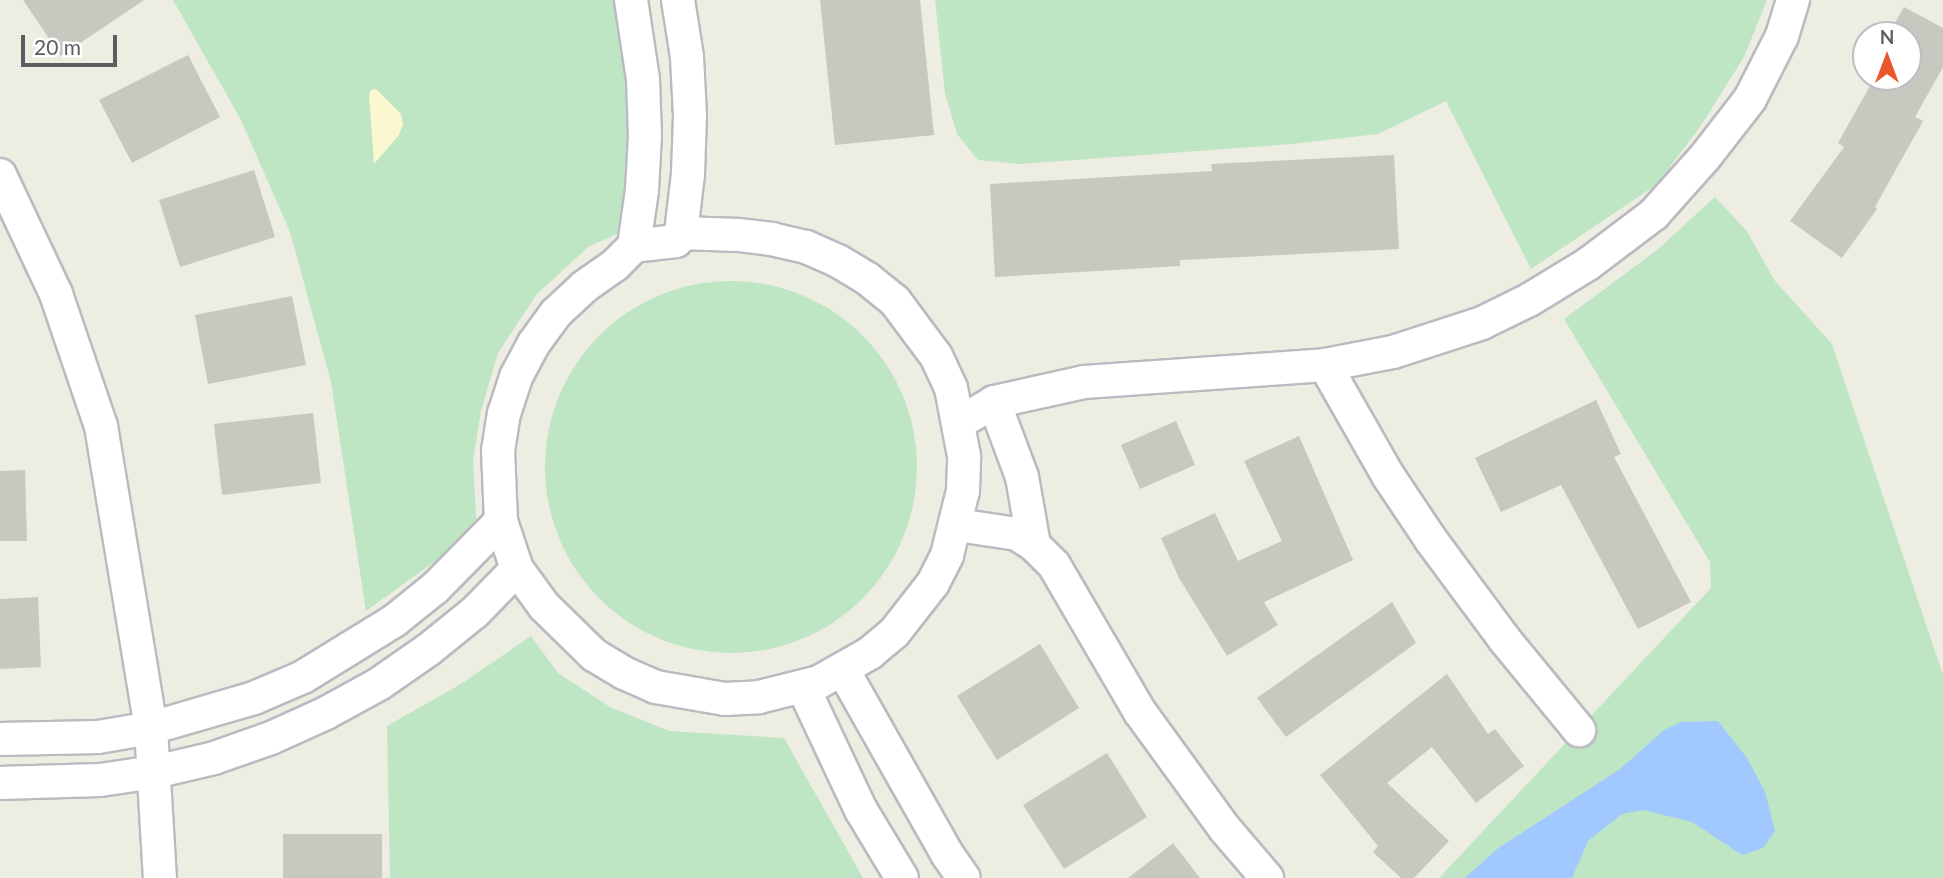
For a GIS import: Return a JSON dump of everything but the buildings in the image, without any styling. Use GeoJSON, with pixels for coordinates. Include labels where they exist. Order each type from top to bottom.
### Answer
{"type":"FeatureCollection","features":[{"type":"Feature","properties":{"kind":"street"},"geometry":{"type":"LineString","coordinates":[[631,0],[643,79],[645,135],[642,191],[634,246],[556,313],[534,343],[516,377],[504,413],[498,450],[501,521],[514,552],[517,569],[568,633],[594,655],[656,687],[725,699],[760,697],[803,687],[843,670],[894,633],[915,609],[947,555],[957,524],[963,491],[964,456],[960,422],[951,388],[936,356],[902,310],[868,279],[838,261],[806,247],[772,239],[681,233]]}},
{"type":"Feature","properties":{"kind":"street"},"geometry":{"type":"LineString","coordinates":[[634,246],[676,241],[681,233],[688,174],[690,116],[687,57],[678,0]]}},
{"type":"Feature","properties":{"kind":"street"},"geometry":{"type":"LineString","coordinates":[[960,422],[994,402],[1084,382],[1325,365],[1392,352],[1482,323],[1529,300],[1588,264],[1654,214],[1705,157],[1750,99],[1782,36],[1793,0]]}},
{"type":"Feature","properties":{"kind":"street"},"geometry":{"type":"LineString","coordinates":[[0,175],[56,294],[101,426],[151,728],[160,878]]}},
{"type":"Feature","properties":{"kind":"street"},"geometry":{"type":"LineString","coordinates":[[1325,365],[1389,477],[1431,540],[1505,640],[1579,730]]}},
{"type":"Feature","properties":{"kind":"street"},"geometry":{"type":"LineString","coordinates":[[994,402],[1022,477],[1034,545]]}},
{"type":"Feature","properties":{"kind":"street"},"geometry":{"type":"LineString","coordinates":[[0,739],[98,737],[151,728],[254,698],[303,677],[394,621],[435,588],[501,521]]}},
{"type":"Feature","properties":{"kind":"street"},"geometry":{"type":"LineString","coordinates":[[957,524],[1017,534],[1034,545],[1054,565],[1140,712],[1225,829],[1266,878]]}},
{"type":"Feature","properties":{"kind":"street"},"geometry":{"type":"LineString","coordinates":[[0,783],[100,780],[155,772],[214,758],[271,738],[368,690],[428,650],[475,612],[517,569]]}},
{"type":"Feature","properties":{"kind":"street"},"geometry":{"type":"LineString","coordinates":[[843,670],[947,854],[964,878]]}},
{"type":"Feature","properties":{"kind":"street"},"geometry":{"type":"LineString","coordinates":[[803,687],[862,810],[902,878]]}},
{"type":"Feature","properties":{"kind":"green space"},"geometry":{"type":"Polygon","coordinates":[[[173,0],[614,0],[626,64],[639,224],[588,247],[537,294],[498,353],[481,411],[473,461],[477,531],[366,611],[331,382],[290,232],[241,120],[173,0]]]}},
{"type":"Feature","properties":{"kind":"green space"},"geometry":{"type":"Polygon","coordinates":[[[935,0],[1767,0],[1744,57],[1700,127],[1656,185],[1531,269],[1446,101],[1378,134],[1292,144],[1021,164],[978,160],[957,134],[945,93],[935,0]]]}},
{"type":"Feature","properties":{"kind":"green space"},"geometry":{"type":"Polygon","coordinates":[[[1715,197],[1746,230],[1775,281],[1832,344],[1943,675],[1943,878],[1439,878],[1711,588],[1710,562],[1564,319],[1657,250],[1715,197]]]}},
{"type":"Feature","properties":{"kind":"green space"},"geometry":{"type":"Polygon","coordinates":[[[731,281],[785,289],[819,303],[849,323],[875,349],[903,396],[913,431],[917,467],[909,521],[895,555],[875,585],[849,611],[802,639],[767,649],[731,653],[677,645],[643,631],[613,611],[587,585],[559,538],[549,503],[545,467],[553,413],[567,379],[587,349],[613,323],[660,295],[695,285],[731,281]]]}},
{"type":"Feature","properties":{"kind":"green space"},"geometry":{"type":"Polygon","coordinates":[[[531,636],[558,673],[610,707],[669,731],[784,738],[863,878],[390,878],[387,726],[461,684],[531,636]]]}},
{"type":"Feature","properties":{"kind":"sand"},"geometry":{"type":"Polygon","coordinates":[[[376,89],[401,114],[403,124],[399,135],[374,164],[369,96],[371,90],[376,89]]]}},
{"type":"Feature","properties":{"kind":"water"},"geometry":{"type":"Polygon","coordinates":[[[1718,721],[1747,758],[1765,792],[1775,831],[1763,848],[1742,855],[1692,822],[1644,810],[1622,814],[1588,841],[1572,878],[1465,878],[1497,849],[1620,769],[1664,730],[1681,722],[1718,721]]]}}]}
